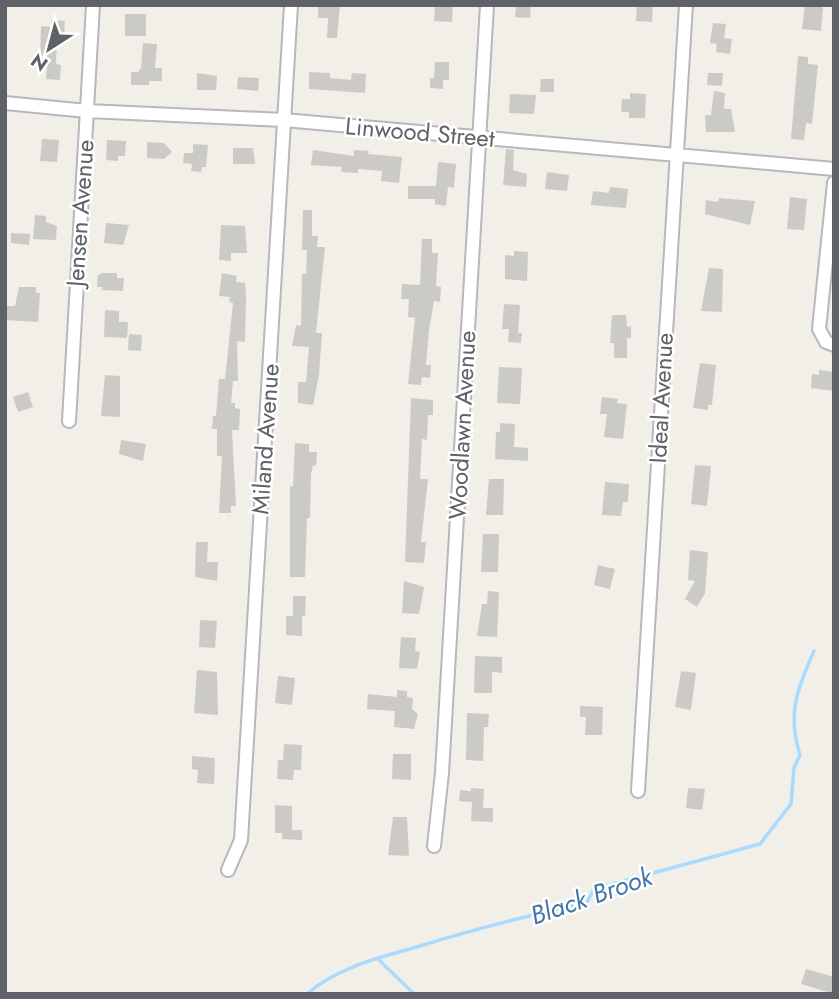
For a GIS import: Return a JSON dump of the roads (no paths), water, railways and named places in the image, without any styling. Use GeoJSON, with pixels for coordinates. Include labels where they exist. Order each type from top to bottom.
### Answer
{"type":"FeatureCollection","features":[{"type":"Feature","properties":{"kind":"street","name":"Jensen Avenue"},"geometry":{"type":"LineString","coordinates":[[69,421],[93,5]]}},
{"type":"Feature","properties":{"kind":"street","name":"Miland Avenue"},"geometry":{"type":"LineString","coordinates":[[228,870],[241,840],[290,5]]}},
{"type":"Feature","properties":{"kind":"street","name":"Woodlawn Avenue"},"geometry":{"type":"LineString","coordinates":[[434,846],[442,773],[487,5]]}},
{"type":"Feature","properties":{"kind":"street","name":"Ideal Avenue"},"geometry":{"type":"LineString","coordinates":[[638,791],[686,5]]}},
{"type":"Feature","properties":{"kind":"street","name":"Linwood Street"},"geometry":{"type":"LineString","coordinates":[[5,103],[87,111],[284,120],[834,169]]}},
{"type":"Feature","properties":{"kind":"street"},"geometry":{"type":"LineString","coordinates":[[834,183],[819,329],[826,342],[834,345]]}},
{"type":"Feature","properties":{"kind":"waterway","name":"Black Brook"},"geometry":{"type":"LineString","coordinates":[[307,994],[332,977],[375,959],[482,928],[587,902],[594,889],[760,844],[791,804],[794,768],[800,755],[794,714],[799,690],[814,651]]}},
{"type":"Feature","properties":{"kind":"waterway"},"geometry":{"type":"LineString","coordinates":[[378,959],[414,994]]}}]}
